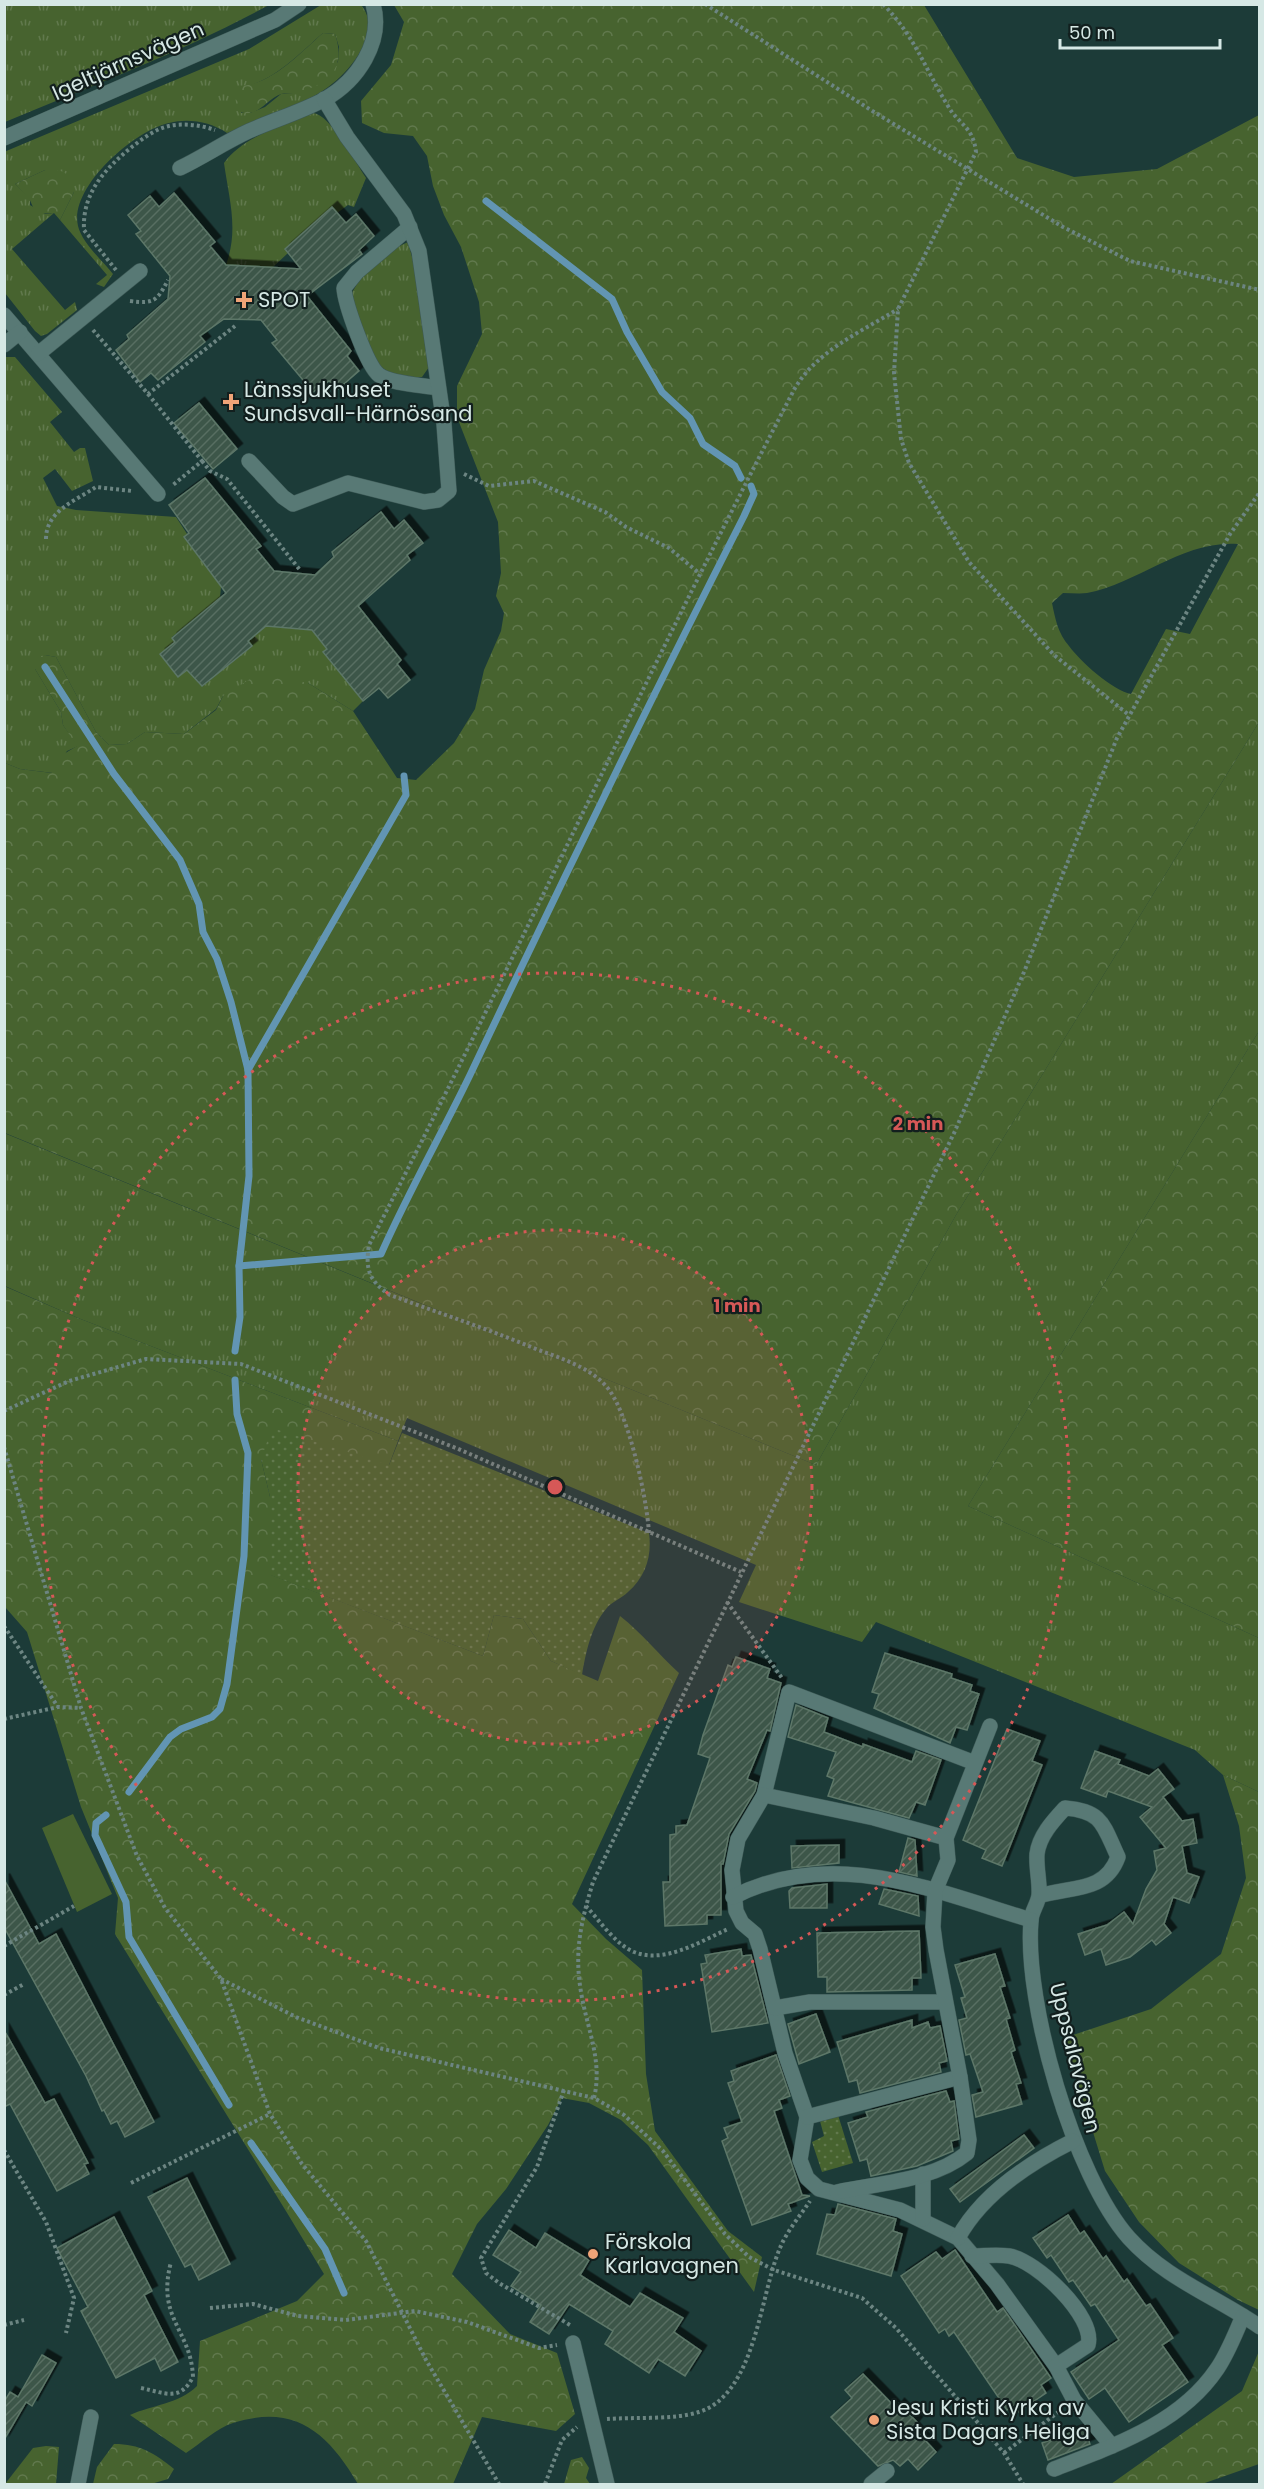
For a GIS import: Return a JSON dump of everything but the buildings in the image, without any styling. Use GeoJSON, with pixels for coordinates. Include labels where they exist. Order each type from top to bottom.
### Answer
{"type":"FeatureCollection","features":[{"type":"Feature","properties":{"kind":"street","name":"Igeltjärnsvägen"},"geometry":{"type":"LineString","coordinates":[[4,138],[275,20],[299,4]]}},
{"type":"Feature","properties":{"kind":"street"},"geometry":{"type":"LineString","coordinates":[[180,168],[339,90],[368,56],[377,25],[373,4]]}},
{"type":"Feature","properties":{"kind":"street"},"geometry":{"type":"LineString","coordinates":[[249,461],[283,497],[293,504],[348,483],[424,502],[438,500],[450,490],[449,465],[418,251],[405,214],[347,137],[324,99]]}},
{"type":"Feature","properties":{"kind":"street"},"geometry":{"type":"LineString","coordinates":[[410,227],[357,272],[344,288],[345,299],[363,347],[377,374],[390,381],[438,388]]}},
{"type":"Feature","properties":{"kind":"street"},"geometry":{"type":"LineString","coordinates":[[38,354],[140,271]]}},
{"type":"Feature","properties":{"kind":"street"},"geometry":{"type":"LineString","coordinates":[[4,315],[162,493]]}},
{"type":"Feature","properties":{"kind":"street"},"geometry":{"type":"LineString","coordinates":[[4,345],[20,332]]}},
{"type":"Feature","properties":{"kind":"street"},"geometry":{"type":"LineString","coordinates":[[975,1763],[789,1692],[764,1795],[738,1839],[732,1870],[733,1897],[742,1923],[754,1935],[760,1949],[785,2053],[807,2116],[800,2160],[807,2178],[827,2191],[900,2210],[958,2238],[997,2284],[1056,2366],[1074,2400],[1112,2446]]}},
{"type":"Feature","properties":{"kind":"street"},"geometry":{"type":"LineString","coordinates":[[827,2191],[923,2174],[955,2163],[967,2153],[969,2140],[960,2077],[933,1927],[935,1891],[948,1860],[946,1838],[990,1726]]}},
{"type":"Feature","properties":{"kind":"street"},"geometry":{"type":"LineString","coordinates":[[764,1795],[874,1818],[946,1838]]}},
{"type":"Feature","properties":{"kind":"street","name":"Uppsalavägen"},"geometry":{"type":"LineString","coordinates":[[1039,1896],[1097,1884],[1112,1873],[1118,1857],[1102,1822],[1085,1810],[1065,1808],[1046,1830],[1037,1853],[1039,1896],[1031,1920],[1033,1973],[1041,2018],[1073,2141],[1097,2189],[1129,2237],[1175,2279],[1260,2327]]}},
{"type":"Feature","properties":{"kind":"street"},"geometry":{"type":"LineString","coordinates":[[733,1897],[756,1885],[813,1873],[857,1874],[891,1878],[1031,1920]]}},
{"type":"Feature","properties":{"kind":"street"},"geometry":{"type":"LineString","coordinates":[[775,2008],[810,2002],[945,2002]]}},
{"type":"Feature","properties":{"kind":"street"},"geometry":{"type":"LineString","coordinates":[[807,2116],[960,2077]]}},
{"type":"Feature","properties":{"kind":"street"},"geometry":{"type":"LineString","coordinates":[[958,2238],[967,2222],[984,2201],[1044,2156],[1073,2141]]}},
{"type":"Feature","properties":{"kind":"street"},"geometry":{"type":"LineString","coordinates":[[923,2174],[923,2220]]}},
{"type":"Feature","properties":{"kind":"street"},"geometry":{"type":"LineString","coordinates":[[972,2256],[1010,2256],[1031,2264],[1050,2278],[1087,2325],[1090,2337],[1088,2344],[1056,2366]]}},
{"type":"Feature","properties":{"kind":"street"},"geometry":{"type":"LineString","coordinates":[[1054,2469],[1155,2426],[1197,2393],[1216,2371],[1243,2316]]}},
{"type":"Feature","properties":{"kind":"street"},"geometry":{"type":"LineString","coordinates":[[573,2343],[607,2484]]}},
{"type":"Feature","properties":{"kind":"street"},"geometry":{"type":"LineString","coordinates":[[78,2484],[91,2417]]}},
{"type":"Feature","properties":{"kind":"street"},"geometry":{"type":"LineString","coordinates":[[872,2484],[887,2472]]}},
{"type":"Feature","properties":{"kind":"path"},"geometry":{"type":"LineString","coordinates":[[705,4],[874,112],[1063,227],[1130,261],[1260,290]]}},
{"type":"Feature","properties":{"kind":"path"},"geometry":{"type":"LineString","coordinates":[[883,4],[912,39],[951,112],[968,127],[975,138],[976,152],[898,309],[894,373],[901,439],[909,463],[969,562],[998,596],[1054,655],[1129,715]]}},
{"type":"Feature","properties":{"kind":"path"},"geometry":{"type":"LineString","coordinates":[[126,282],[84,230],[86,204],[101,173],[145,136],[170,126],[202,126],[214,130],[228,143]]}},
{"type":"Feature","properties":{"kind":"path"},"geometry":{"type":"LineString","coordinates":[[649,1533],[643,1486],[634,1454],[615,1398],[605,1384],[577,1365],[390,1295],[369,1276],[366,1263],[369,1245],[432,1124],[699,573],[806,370],[838,344],[898,309]]}},
{"type":"Feature","properties":{"kind":"path"},"geometry":{"type":"LineString","coordinates":[[87,323],[210,471],[226,479],[300,570]]}},
{"type":"Feature","properties":{"kind":"path"},"geometry":{"type":"LineString","coordinates":[[148,394],[235,326]]}},
{"type":"Feature","properties":{"kind":"path"},"geometry":{"type":"LineString","coordinates":[[46,539],[48,522],[54,515],[96,487],[162,493],[202,461]]}},
{"type":"Feature","properties":{"kind":"path"},"geometry":{"type":"LineString","coordinates":[[449,465],[489,486],[534,481],[605,512],[626,527],[669,548],[699,573]]}},
{"type":"Feature","properties":{"kind":"path"},"geometry":{"type":"LineString","coordinates":[[594,2098],[598,2080],[597,2059],[581,1992],[578,1954],[579,1930],[593,1882],[955,1131],[1029,962],[1117,738],[1230,534],[1260,492]]}},
{"type":"Feature","properties":{"kind":"path"},"geometry":{"type":"LineString","coordinates":[[4,1411],[69,1381],[146,1359],[241,1364],[456,1448],[741,1572]]}},
{"type":"Feature","properties":{"kind":"path"},"geometry":{"type":"LineString","coordinates":[[4,1447],[81,1708],[137,1856],[165,1908],[221,1979],[270,2114],[302,2164],[366,2241],[426,2360],[499,2484]]}},
{"type":"Feature","properties":{"kind":"path"},"geometry":{"type":"LineString","coordinates":[[727,1602],[777,1668],[789,1692]]}},
{"type":"Feature","properties":{"kind":"path"},"geometry":{"type":"LineString","coordinates":[[4,1626],[58,1707]]}},
{"type":"Feature","properties":{"kind":"path"},"geometry":{"type":"LineString","coordinates":[[4,1719],[58,1707],[81,1708]]}},
{"type":"Feature","properties":{"kind":"path"},"geometry":{"type":"LineString","coordinates":[[4,1946],[74,1906]]}},
{"type":"Feature","properties":{"kind":"path"},"geometry":{"type":"LineString","coordinates":[[586,1906],[618,1940],[633,1952],[656,1955],[674,1953],[742,1923]]}},
{"type":"Feature","properties":{"kind":"path"},"geometry":{"type":"LineString","coordinates":[[221,1979],[297,2017],[379,2048],[594,2098],[624,2115],[663,2151],[726,2234],[749,2257],[774,2270],[862,2298],[896,2328],[1004,2453],[1023,2484]]}},
{"type":"Feature","properties":{"kind":"path"},"geometry":{"type":"LineString","coordinates":[[4,1995],[24,1984]]}},
{"type":"Feature","properties":{"kind":"path"},"geometry":{"type":"LineString","coordinates":[[210,2308],[253,2304],[298,2316],[346,2320],[416,2311],[467,2322],[539,2348],[573,2343],[570,2325],[499,2283],[486,2273],[481,2258],[537,2167],[564,2090]]}},
{"type":"Feature","properties":{"kind":"path"},"geometry":{"type":"LineString","coordinates":[[131,2183],[270,2114]]}},
{"type":"Feature","properties":{"kind":"path"},"geometry":{"type":"LineString","coordinates":[[4,2150],[46,2222],[74,2298],[66,2333]]}},
{"type":"Feature","properties":{"kind":"path"},"geometry":{"type":"LineString","coordinates":[[545,2484],[562,2440],[573,2429],[591,2420],[698,2413],[712,2407],[729,2391],[748,2356],[780,2248],[827,2191]]}},
{"type":"Feature","properties":{"kind":"path"},"geometry":{"type":"LineString","coordinates":[[141,2388],[177,2394],[186,2390],[193,2378],[193,2366],[165,2297],[171,2262]]}},
{"type":"Feature","properties":{"kind":"path"},"geometry":{"type":"LineString","coordinates":[[4,2325],[24,2320]]}},
{"type":"Feature","properties":{"kind":"path"},"geometry":{"type":"LineString","coordinates":[[1004,2453],[1074,2400]]}},
{"type":"Feature","properties":{"kind":"green space"},"geometry":{"type":"Polygon","coordinates":[[[5,4],[269,5],[172,52],[5,122],[5,4]]]}},
{"type":"Feature","properties":{"kind":"green space"},"geometry":{"type":"Polygon","coordinates":[[[321,5],[361,5],[367,16],[368,28],[359,53],[341,76],[321,92],[275,115],[227,133],[199,122],[169,123],[139,137],[107,162],[84,194],[78,211],[80,232],[93,252],[113,274],[104,287],[96,284],[107,275],[60,220],[74,192],[45,170],[15,184],[30,198],[30,205],[45,214],[54,213],[12,249],[65,310],[75,302],[77,310],[47,334],[41,336],[5,293],[4,152],[249,49],[321,5]],[[323,33],[276,73],[243,87],[241,113],[250,113],[265,107],[281,94],[293,93],[338,62],[339,47],[335,34],[323,33]]]}},
{"type":"Feature","properties":{"kind":"green space"},"geometry":{"type":"Polygon","coordinates":[[[394,5],[924,5],[1017,158],[1074,177],[1157,169],[1259,115],[1259,722],[956,1215],[816,1465],[5,1133],[5,763],[20,769],[52,773],[57,758],[77,746],[63,725],[61,712],[35,669],[34,658],[45,655],[56,657],[96,732],[109,745],[127,744],[145,732],[184,734],[216,710],[223,696],[250,679],[266,674],[308,683],[353,711],[397,778],[416,780],[454,743],[475,709],[484,670],[501,631],[504,613],[496,596],[501,573],[498,522],[457,417],[457,386],[482,334],[479,302],[461,247],[444,215],[433,186],[427,156],[413,136],[384,133],[362,123],[361,101],[391,65],[404,22],[394,5]],[[1238,544],[1218,545],[1180,555],[1106,588],[1087,593],[1063,593],[1052,603],[1060,631],[1074,652],[1106,681],[1131,694],[1166,629],[1190,634],[1238,544]]]}},
{"type":"Feature","properties":{"kind":"green space"},"geometry":{"type":"Polygon","coordinates":[[[323,33],[335,34],[338,46],[338,57],[332,74],[307,90],[281,94],[255,111],[243,113],[235,110],[236,96],[243,86],[276,73],[323,33]]]}},
{"type":"Feature","properties":{"kind":"green space"},"geometry":{"type":"Polygon","coordinates":[[[313,113],[320,115],[335,130],[366,178],[354,207],[348,205],[337,213],[332,207],[285,249],[288,253],[272,268],[226,265],[232,239],[232,226],[224,163],[232,154],[253,139],[313,113]]]}},
{"type":"Feature","properties":{"kind":"green space"},"geometry":{"type":"Polygon","coordinates":[[[45,170],[61,171],[72,177],[74,192],[60,220],[54,213],[36,214],[29,198],[15,184],[45,170]]]}},
{"type":"Feature","properties":{"kind":"green space"},"geometry":{"type":"Polygon","coordinates":[[[408,242],[421,290],[429,367],[422,377],[403,376],[389,372],[379,365],[365,342],[350,297],[360,280],[374,265],[408,242]]]}},
{"type":"Feature","properties":{"kind":"green space"},"geometry":{"type":"Polygon","coordinates":[[[4,357],[15,357],[62,412],[50,422],[74,452],[85,448],[93,481],[72,491],[55,469],[43,478],[57,506],[76,510],[176,517],[221,586],[220,598],[172,637],[175,642],[160,654],[178,676],[187,670],[203,686],[251,646],[248,641],[266,626],[312,630],[327,649],[323,652],[363,701],[353,711],[308,683],[223,696],[216,709],[184,734],[145,732],[127,744],[109,745],[96,732],[56,657],[45,655],[35,669],[61,712],[63,725],[78,746],[67,751],[53,773],[20,769],[5,763],[4,357]]]}},
{"type":"Feature","properties":{"kind":"green space"},"geometry":{"type":"Polygon","coordinates":[[[1259,722],[1259,1031],[968,1506],[1259,1638],[1259,1792],[1223,1775],[1195,1750],[876,1622],[862,1642],[739,1602],[756,1565],[407,1418],[398,1441],[78,1318],[5,1286],[4,1133],[816,1465],[956,1215],[1259,722]]]}},
{"type":"Feature","properties":{"kind":"green space"},"geometry":{"type":"Polygon","coordinates":[[[1259,1031],[1259,1638],[968,1506],[1259,1031]]]}},
{"type":"Feature","properties":{"kind":"green space"},"geometry":{"type":"Polygon","coordinates":[[[4,1286],[78,1318],[398,1441],[389,1465],[261,1459],[270,1497],[271,1575],[483,1656],[494,1615],[523,1619],[551,1661],[598,1681],[620,1616],[679,1673],[572,1904],[606,1939],[642,1970],[646,2074],[655,2131],[728,2231],[762,2257],[754,2292],[648,2145],[621,2120],[589,2103],[562,2098],[548,2125],[506,2189],[477,2224],[452,2274],[510,2334],[557,2353],[575,2414],[556,2431],[482,2417],[453,2484],[358,2484],[335,2450],[322,2437],[292,2420],[274,2417],[233,2423],[215,2432],[186,2453],[130,2415],[182,2397],[197,2386],[200,2341],[297,2301],[324,2274],[115,1934],[118,1898],[81,1807],[27,1632],[5,1607],[4,1286]]]}},
{"type":"Feature","properties":{"kind":"green space"},"geometry":{"type":"Polygon","coordinates":[[[272,1428],[389,1465],[402,1433],[649,1533],[650,1550],[646,1565],[634,1586],[608,1607],[596,1624],[582,1675],[551,1661],[523,1619],[494,1615],[483,1656],[270,1575],[270,1497],[261,1459],[272,1428]]]}},
{"type":"Feature","properties":{"kind":"green space"},"geometry":{"type":"Polygon","coordinates":[[[1223,1775],[1259,1792],[1259,2310],[1238,2300],[1179,2263],[1139,2222],[1105,2171],[1064,2038],[1151,2009],[1221,1954],[1246,1878],[1239,1826],[1223,1775]]]}},
{"type":"Feature","properties":{"kind":"green space"},"geometry":{"type":"Polygon","coordinates":[[[73,1814],[112,1894],[77,1912],[42,1828],[73,1814]]]}},
{"type":"Feature","properties":{"kind":"green space"},"geometry":{"type":"Polygon","coordinates":[[[838,2115],[853,2163],[822,2172],[812,2142],[824,2136],[820,2121],[838,2115]]]}},
{"type":"Feature","properties":{"kind":"green space"},"geometry":{"type":"Polygon","coordinates":[[[1259,2351],[1259,2464],[1202,2484],[1111,2484],[1242,2391],[1259,2351]]]}},
{"type":"Feature","properties":{"kind":"green space"},"geometry":{"type":"Polygon","coordinates":[[[114,2444],[146,2450],[174,2469],[168,2479],[151,2484],[93,2484],[97,2467],[114,2444]]]}},
{"type":"Feature","properties":{"kind":"green space"},"geometry":{"type":"Polygon","coordinates":[[[59,2447],[56,2484],[5,2484],[33,2448],[59,2447]]]}},
{"type":"Feature","properties":{"kind":"green space"},"geometry":{"type":"Polygon","coordinates":[[[582,2457],[589,2468],[586,2478],[590,2484],[564,2484],[571,2460],[582,2457]]]}},
{"type":"Feature","properties":{"kind":"waterway"},"geometry":{"type":"LineString","coordinates":[[486,201],[612,299],[627,332],[662,392],[690,418],[703,444],[735,466],[741,478]]}},
{"type":"Feature","properties":{"kind":"waterway"},"geometry":{"type":"LineString","coordinates":[[239,1266],[381,1254],[605,794],[744,516],[754,494],[751,486]]}},
{"type":"Feature","properties":{"kind":"waterway"},"geometry":{"type":"LineString","coordinates":[[45,667],[114,774],[180,860],[199,904],[203,932],[217,959],[231,1002],[248,1070],[249,1176],[239,1266],[240,1317],[235,1351]]}},
{"type":"Feature","properties":{"kind":"waterway"},"geometry":{"type":"LineString","coordinates":[[248,1070],[406,795],[404,776]]}},
{"type":"Feature","properties":{"kind":"waterway"},"geometry":{"type":"LineString","coordinates":[[129,1792],[170,1737],[181,1729],[212,1717],[220,1709],[227,1684],[244,1556],[248,1453],[237,1414],[235,1380]]}},
{"type":"Feature","properties":{"kind":"waterway"},"geometry":{"type":"LineString","coordinates":[[106,1815],[96,1823],[95,1835],[126,1902],[129,1937],[229,2105]]}},
{"type":"Feature","properties":{"kind":"waterway"},"geometry":{"type":"LineString","coordinates":[[251,2143],[325,2249],[344,2293]]}},
{"type":"Feature","properties":{"kind":"place","name":"SPOT"},"geometry":{"type":"Point","coordinates":[244,300]}},
{"type":"Feature","properties":{"kind":"place","name":"Länssjukhuset Sundsvall-Härnösand"},"geometry":{"type":"Point","coordinates":[231,402]}},
{"type":"Feature","properties":{"kind":"place","name":"Förskola Karlavagnen"},"geometry":{"type":"Point","coordinates":[593,2254]}},
{"type":"Feature","properties":{"kind":"place","name":"Jesu Kristi Kyrka av Sista Dagars Heliga"},"geometry":{"type":"Point","coordinates":[874,2420]}}]}
